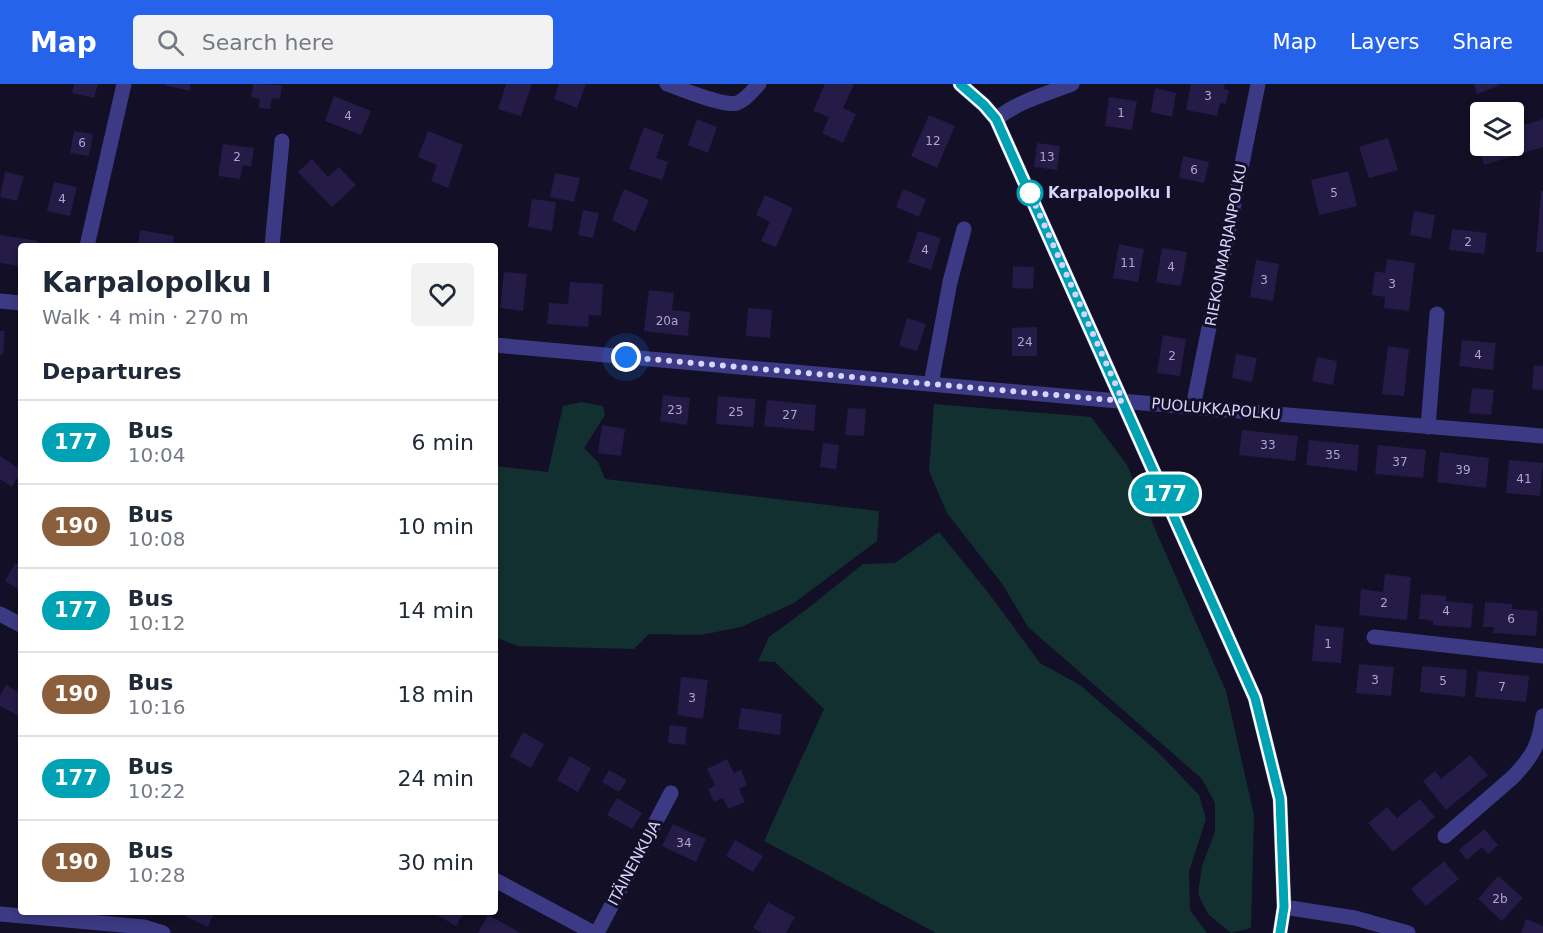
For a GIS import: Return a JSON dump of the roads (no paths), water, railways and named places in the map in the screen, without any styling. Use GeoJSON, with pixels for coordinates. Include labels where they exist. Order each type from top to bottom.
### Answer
{"type":"FeatureCollection","features":[{"type":"Feature","properties":{"kind":"street"},"geometry":{"type":"LineString","coordinates":[[88,243],[124,84]]}},
{"type":"Feature","properties":{"kind":"street"},"geometry":{"type":"LineString","coordinates":[[667,84],[724,103],[737,103],[748,96],[759,84]]}},
{"type":"Feature","properties":{"kind":"street"},"geometry":{"type":"LineString","coordinates":[[960,84],[996,119],[1255,698],[1280,799],[1284,907],[1280,933]]}},
{"type":"Feature","properties":{"kind":"street"},"geometry":{"type":"LineString","coordinates":[[996,119],[1024,101],[1072,84]]}},
{"type":"Feature","properties":{"kind":"street","name":"RIEKONMARJANPOLKU"},"geometry":{"type":"LineString","coordinates":[[1193,407],[1258,84]]}},
{"type":"Feature","properties":{"kind":"street"},"geometry":{"type":"LineString","coordinates":[[272,243],[282,141]]}},
{"type":"Feature","properties":{"kind":"street"},"geometry":{"type":"LineString","coordinates":[[931,384],[950,282],[964,229]]}},
{"type":"Feature","properties":{"kind":"street"},"geometry":{"type":"LineString","coordinates":[[0,301],[18,303]]}},
{"type":"Feature","properties":{"kind":"street"},"geometry":{"type":"LineString","coordinates":[[1428,427],[1437,314]]}},
{"type":"Feature","properties":{"kind":"street","name":"PUOLUKKAPOLKU"},"geometry":{"type":"LineString","coordinates":[[498,345],[1543,436]]}},
{"type":"Feature","properties":{"kind":"street"},"geometry":{"type":"LineString","coordinates":[[0,614],[18,624]]}},
{"type":"Feature","properties":{"kind":"street"},"geometry":{"type":"LineString","coordinates":[[1374,638],[1543,656]]}},
{"type":"Feature","properties":{"kind":"street"},"geometry":{"type":"LineString","coordinates":[[1445,836],[1522,768],[1540,737],[1543,716]]}},
{"type":"Feature","properties":{"kind":"street","name":"ITÄINENKUJA"},"geometry":{"type":"LineString","coordinates":[[596,933],[671,793]]}},
{"type":"Feature","properties":{"kind":"street"},"geometry":{"type":"LineString","coordinates":[[498,882],[596,933]]}},
{"type":"Feature","properties":{"kind":"street"},"geometry":{"type":"LineString","coordinates":[[1284,907],[1355,918],[1408,933]]}},
{"type":"Feature","properties":{"kind":"street"},"geometry":{"type":"LineString","coordinates":[[0,914],[144,927],[163,933]]}},
{"type":"Feature","properties":{"kind":"place","name":"Karpalopolku I"},"geometry":{"type":"Point","coordinates":[1030,193]}}]}
